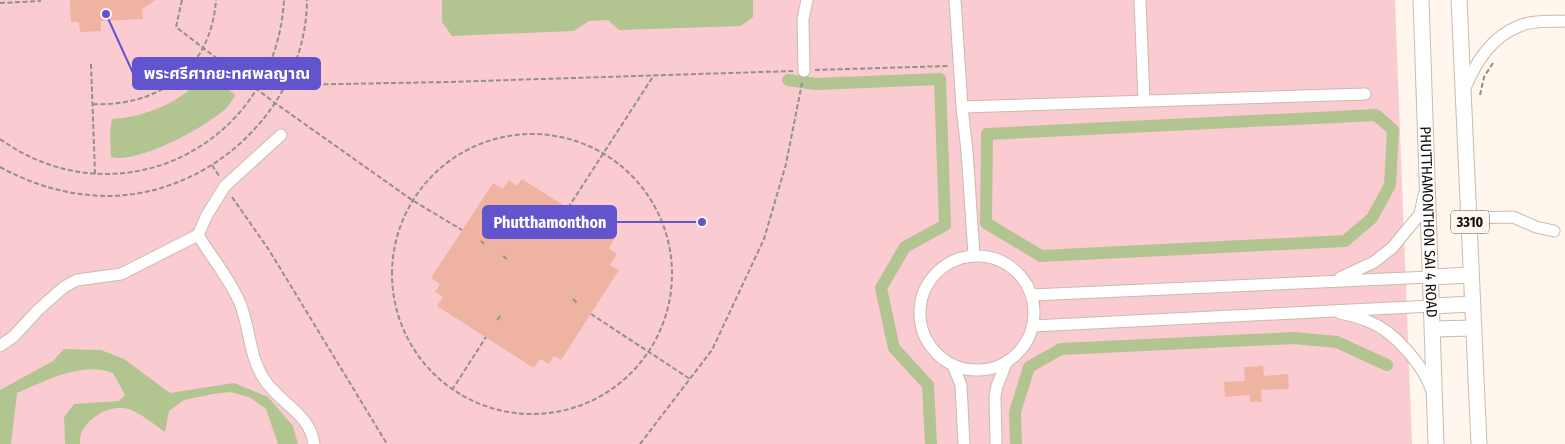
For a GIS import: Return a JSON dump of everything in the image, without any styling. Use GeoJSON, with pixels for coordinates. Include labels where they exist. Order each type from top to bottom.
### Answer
{"type":"FeatureCollection","features":[{"type":"Feature","properties":{"kind":"main road","name":"PHUTTHAMONTHON SAI 4 ROAD"},"geometry":{"type":"LineString","coordinates":[[1421,0],[1436,444]]}},
{"type":"Feature","properties":{"kind":"main road","name":"3310"},"geometry":{"type":"LineString","coordinates":[[1459,0],[1479,444]]}},
{"type":"Feature","properties":{"kind":"main road"},"geometry":{"type":"LineString","coordinates":[[1430,277],[1471,275]]}},
{"type":"Feature","properties":{"kind":"main road"},"geometry":{"type":"LineString","coordinates":[[1432,306],[1472,304]]}},
{"type":"Feature","properties":{"kind":"main road"},"geometry":{"type":"LineString","coordinates":[[1432,329],[1474,328]]}},
{"type":"Feature","properties":{"kind":"street"},"geometry":{"type":"LineString","coordinates":[[804,71],[803,19],[807,0]]}},
{"type":"Feature","properties":{"kind":"street"},"geometry":{"type":"LineString","coordinates":[[955,0],[974,255]]}},
{"type":"Feature","properties":{"kind":"street"},"geometry":{"type":"LineString","coordinates":[[1140,0],[1144,100]]}},
{"type":"Feature","properties":{"kind":"street"},"geometry":{"type":"LineString","coordinates":[[1464,92],[1475,66],[1495,41],[1523,25],[1565,20]]}},
{"type":"Feature","properties":{"kind":"street"},"geometry":{"type":"LineString","coordinates":[[962,107],[1365,94]]}},
{"type":"Feature","properties":{"kind":"street"},"geometry":{"type":"LineString","coordinates":[[0,346],[14,336],[38,310],[64,287],[77,280],[121,274],[198,235],[207,215],[225,186],[281,134]]}},
{"type":"Feature","properties":{"kind":"street"},"geometry":{"type":"LineString","coordinates":[[1334,281],[1374,262],[1392,248],[1410,228],[1420,214],[1427,167]]}},
{"type":"Feature","properties":{"kind":"street"},"geometry":{"type":"LineString","coordinates":[[1470,218],[1513,217],[1536,227],[1554,231]]}},
{"type":"Feature","properties":{"kind":"street"},"geometry":{"type":"LineString","coordinates":[[198,235],[233,288],[241,304],[258,370],[266,383],[305,419],[313,436],[314,444]]}},
{"type":"Feature","properties":{"kind":"street"},"geometry":{"type":"LineString","coordinates":[[974,255],[999,259],[1010,265],[1027,284],[1032,295],[1035,311],[1033,326],[1028,340],[1019,352],[1008,362],[981,370],[966,369],[953,365],[938,356],[927,343],[921,327],[919,310],[922,294],[930,278],[942,266],[957,258],[974,255]]}},
{"type":"Feature","properties":{"kind":"street"},"geometry":{"type":"LineString","coordinates":[[1032,295],[1430,277]]}},
{"type":"Feature","properties":{"kind":"street"},"geometry":{"type":"LineString","coordinates":[[1033,326],[1432,306]]}},
{"type":"Feature","properties":{"kind":"street"},"geometry":{"type":"LineString","coordinates":[[1330,310],[1371,322],[1388,332],[1403,347],[1418,365],[1430,384],[1436,425]]}},
{"type":"Feature","properties":{"kind":"street"},"geometry":{"type":"LineString","coordinates":[[996,444],[995,396],[997,386],[1008,362]]}},
{"type":"Feature","properties":{"kind":"street"},"geometry":{"type":"LineString","coordinates":[[953,365],[961,385],[964,444]]}},
{"type":"Feature","properties":{"kind":"path"},"geometry":{"type":"LineString","coordinates":[[182,0],[176,27],[275,103],[412,200],[462,230]]}},
{"type":"Feature","properties":{"kind":"path"},"geometry":{"type":"LineString","coordinates":[[93,104],[106,105],[130,102],[152,95],[181,75],[203,47],[212,23],[216,0]]}},
{"type":"Feature","properties":{"kind":"path"},"geometry":{"type":"LineString","coordinates":[[0,139],[23,154],[46,164],[95,174],[143,170],[163,165],[188,154],[222,131],[241,112],[258,90],[277,47],[282,27],[284,0]]}},
{"type":"Feature","properties":{"kind":"path"},"geometry":{"type":"LineString","coordinates":[[0,167],[20,178],[41,186],[77,194],[106,196],[151,190],[193,176],[218,161],[247,137],[275,103],[286,85],[301,46],[307,0]]}},
{"type":"Feature","properties":{"kind":"path"},"geometry":{"type":"LineString","coordinates":[[0,3],[41,1]]}},
{"type":"Feature","properties":{"kind":"path"},"geometry":{"type":"LineString","coordinates":[[1480,96],[1484,77],[1497,56]]}},
{"type":"Feature","properties":{"kind":"path"},"geometry":{"type":"LineString","coordinates":[[91,64],[95,174]]}},
{"type":"Feature","properties":{"kind":"path"},"geometry":{"type":"LineString","coordinates":[[286,85],[448,82],[960,65]]}},
{"type":"Feature","properties":{"kind":"path"},"geometry":{"type":"LineString","coordinates":[[640,444],[712,350],[764,239],[786,164],[804,71]]}},
{"type":"Feature","properties":{"kind":"path"},"geometry":{"type":"LineString","coordinates":[[568,208],[654,75]]}},
{"type":"Feature","properties":{"kind":"path"},"geometry":{"type":"LineString","coordinates":[[519,135],[562,138],[602,153],[632,176],[655,207],[669,242],[672,280],[666,318],[649,352],[625,380],[594,400],[559,412],[522,414],[485,407],[452,390],[421,361],[400,324],[391,282],[395,239],[412,200],[440,167],[477,145],[519,135]]}},
{"type":"Feature","properties":{"kind":"path"},"geometry":{"type":"LineString","coordinates":[[225,186],[269,250],[387,444]]}},
{"type":"Feature","properties":{"kind":"path"},"geometry":{"type":"LineString","coordinates":[[556,228],[558,224]]}},
{"type":"Feature","properties":{"kind":"path"},"geometry":{"type":"LineString","coordinates":[[481,241],[484,244]]}},
{"type":"Feature","properties":{"kind":"path"},"geometry":{"type":"LineString","coordinates":[[503,256],[507,259]]}},
{"type":"Feature","properties":{"kind":"path"},"geometry":{"type":"LineString","coordinates":[[573,299],[577,303]]}},
{"type":"Feature","properties":{"kind":"path"},"geometry":{"type":"LineString","coordinates":[[591,314],[690,378]]}},
{"type":"Feature","properties":{"kind":"path"},"geometry":{"type":"LineString","coordinates":[[497,320],[501,315]]}},
{"type":"Feature","properties":{"kind":"path"},"geometry":{"type":"LineString","coordinates":[[452,390],[486,337]]}},
{"type":"Feature","properties":{"kind":"shaded area"},"geometry":{"type":"Polygon","coordinates":[[[0,0],[1395,0],[1412,444],[0,444],[0,0]]]}},
{"type":"Feature","properties":{"kind":"shaded area"},"geometry":{"type":"Polygon","coordinates":[[[442,0],[753,0],[753,17],[741,26],[619,30],[608,20],[589,21],[574,31],[452,36],[442,22],[442,0]]]}},
{"type":"Feature","properties":{"kind":"shaded area"},"geometry":{"type":"Polygon","coordinates":[[[205,72],[235,96],[224,110],[210,121],[151,151],[122,158],[111,157],[110,132],[112,119],[137,115],[164,106],[188,91],[205,72]]]}},
{"type":"Feature","properties":{"kind":"shaded area"},"geometry":{"type":"Polygon","coordinates":[[[64,349],[101,350],[124,359],[170,393],[234,383],[268,397],[293,426],[298,444],[278,444],[266,409],[249,397],[230,392],[184,400],[169,411],[165,432],[146,418],[129,409],[117,408],[109,410],[94,417],[88,423],[83,429],[80,444],[65,444],[64,417],[74,404],[119,401],[125,395],[113,373],[89,369],[52,378],[17,393],[11,444],[0,444],[0,390],[53,361],[64,349]]]}},
{"type":"Feature","properties":{"kind":"building"},"geometry":{"type":"Polygon","coordinates":[[[70,0],[156,0],[142,9],[143,19],[101,21],[101,31],[80,32],[79,22],[71,22],[70,0]]]}},
{"type":"Feature","properties":{"kind":"building"},"geometry":{"type":"Polygon","coordinates":[[[522,179],[615,238],[609,248],[617,254],[610,265],[619,270],[561,360],[554,356],[549,364],[540,359],[534,368],[437,306],[443,297],[435,292],[440,284],[431,278],[493,183],[503,189],[509,180],[517,186],[522,179]]]}},
{"type":"Feature","properties":{"kind":"building"},"geometry":{"type":"Polygon","coordinates":[[[1263,366],[1264,376],[1288,374],[1289,389],[1261,390],[1262,402],[1250,402],[1250,395],[1225,397],[1224,382],[1245,381],[1244,367],[1263,366]]]}},
{"type":"Feature","properties":{"kind":"waterway"},"geometry":{"type":"LineString","coordinates":[[788,80],[816,84],[940,79],[945,225],[905,247],[881,288],[894,348],[928,385],[931,444]]}},
{"type":"Feature","properties":{"kind":"waterway"},"geometry":{"type":"LineString","coordinates":[[1376,115],[1393,130],[1390,185],[1372,218],[1345,241],[1041,256],[986,223],[987,134],[1376,115]]}},
{"type":"Feature","properties":{"kind":"waterway"},"geometry":{"type":"LineString","coordinates":[[1016,444],[1015,412],[1029,367],[1061,349],[1294,338],[1337,342],[1387,365]]}},
{"type":"Feature","properties":{"kind":"place","name":"พระศรีศากยะทศพลญาณ"},"geometry":{"type":"Point","coordinates":[106,14]}},
{"type":"Feature","properties":{"kind":"place","name":"Phutthamonthon"},"geometry":{"type":"Point","coordinates":[702,222]}}]}
